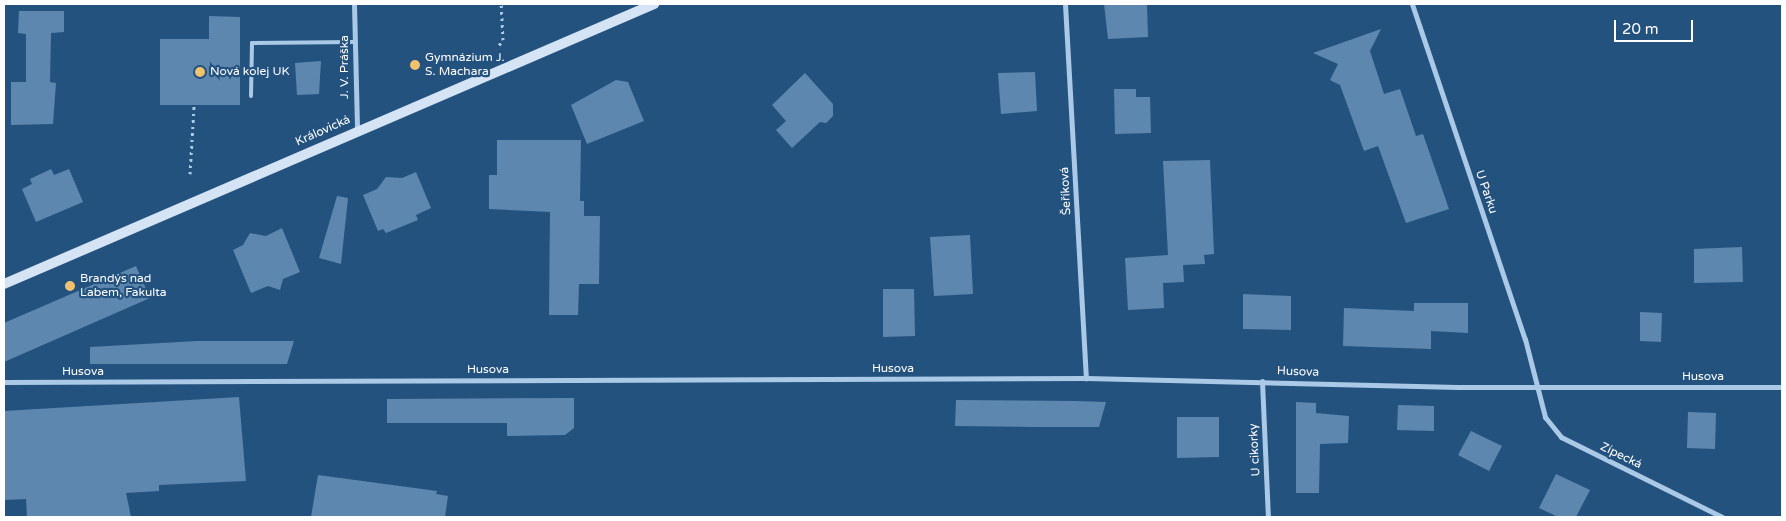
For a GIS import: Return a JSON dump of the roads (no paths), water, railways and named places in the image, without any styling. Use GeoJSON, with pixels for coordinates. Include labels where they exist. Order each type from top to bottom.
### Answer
{"type":"FeatureCollection","features":[{"type":"Feature","properties":{"kind":"main road","name":"Královická"},"geometry":{"type":"LineString","coordinates":[[4,284],[357,130],[654,4]]}},
{"type":"Feature","properties":{"kind":"street","name":"J. V. Práška"},"geometry":{"type":"LineString","coordinates":[[354,4],[357,130]]}},
{"type":"Feature","properties":{"kind":"street","name":"Šeříková"},"geometry":{"type":"LineString","coordinates":[[1065,4],[1086,378]]}},
{"type":"Feature","properties":{"kind":"street","name":"U Parku"},"geometry":{"type":"LineString","coordinates":[[1412,4],[1538,388]]}},
{"type":"Feature","properties":{"kind":"street","name":"Husova"},"geometry":{"type":"LineString","coordinates":[[4,382],[1086,378],[1538,388],[1782,387]]}},
{"type":"Feature","properties":{"kind":"street","name":"U cikorky"},"geometry":{"type":"LineString","coordinates":[[1262,381],[1268,517]]}},
{"type":"Feature","properties":{"kind":"street","name":"Zípecká"},"geometry":{"type":"LineString","coordinates":[[1538,388],[1545,417],[1561,437],[1722,517]]}},
{"type":"Feature","properties":{"kind":"lane"},"geometry":{"type":"LineString","coordinates":[[251,96],[252,43],[354,42]]}},
{"type":"Feature","properties":{"kind":"place","name":"Gymnázium J. S. Machara"},"geometry":{"type":"Point","coordinates":[415,65]}},
{"type":"Feature","properties":{"kind":"place","name":"Nová kolej UK"},"geometry":{"type":"Point","coordinates":[200,72]}},
{"type":"Feature","properties":{"kind":"place","name":"Brandýs nad Labem, Fakulta"},"geometry":{"type":"Point","coordinates":[70,286]}}]}
